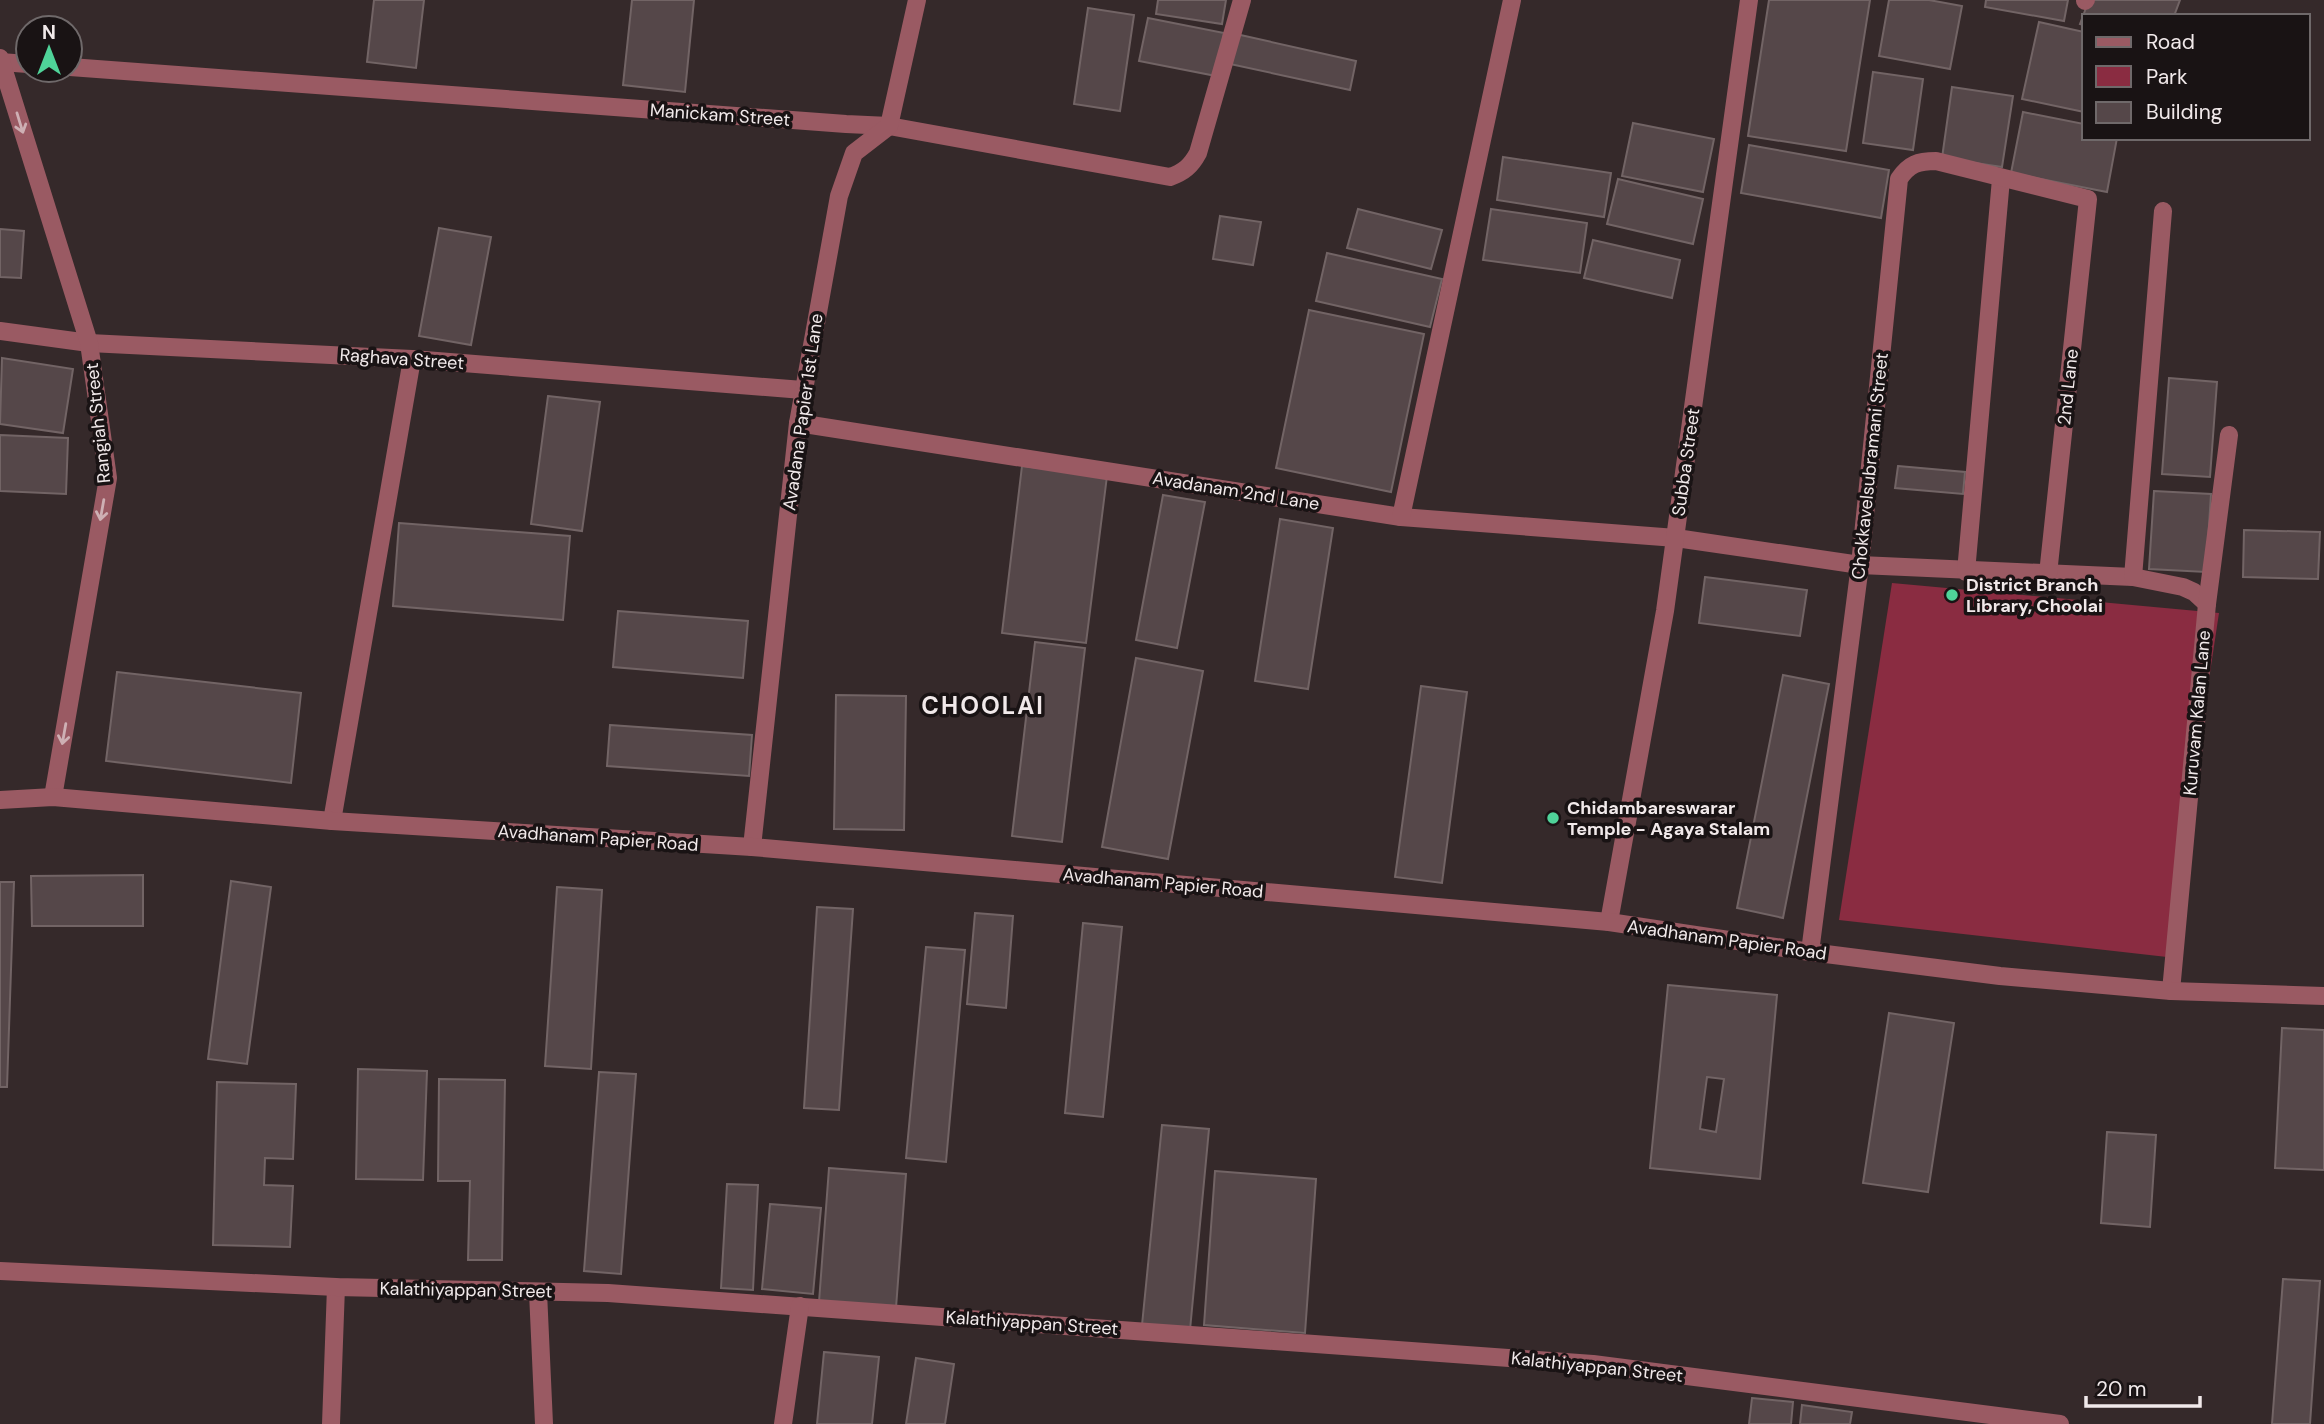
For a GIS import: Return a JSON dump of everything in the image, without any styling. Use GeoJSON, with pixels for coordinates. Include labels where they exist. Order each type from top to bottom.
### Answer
{"type":"FeatureCollection","features":[{"type":"Feature","properties":{"kind":"street"},"geometry":{"type":"LineString","coordinates":[[889,126],[916,0]]}},
{"type":"Feature","properties":{"kind":"street","name":"Manickam Street"},"geometry":{"type":"LineString","coordinates":[[84,68],[889,126],[1170,177],[1183,172],[1198,153],[1242,0]]}},
{"type":"Feature","properties":{"kind":"street"},"geometry":{"type":"LineString","coordinates":[[1401,517],[1512,0]]}},
{"type":"Feature","properties":{"kind":"street","name":"Subba Street"},"geometry":{"type":"LineString","coordinates":[[1609,922],[1665,611],[1749,0]]}},
{"type":"Feature","properties":{"kind":"street","name":"Rangiah Street"},"geometry":{"type":"LineString","coordinates":[[0,61],[89,343],[108,478],[53,797]]}},
{"type":"Feature","properties":{"kind":"street","name":"Avadana Papier 1st Lane"},"geometry":{"type":"LineString","coordinates":[[752,847],[798,423],[839,196],[854,153],[889,126]]}},
{"type":"Feature","properties":{"kind":"street","name":"Chokkavelsubramani Street"},"geometry":{"type":"LineString","coordinates":[[1810,952],[1860,565],[1899,179],[1911,165],[1936,162],[2088,199]]}},
{"type":"Feature","properties":{"kind":"street"},"geometry":{"type":"LineString","coordinates":[[1966,572],[2001,179]]}},
{"type":"Feature","properties":{"kind":"street","name":"2nd Lane"},"geometry":{"type":"LineString","coordinates":[[2048,574],[2088,199]]}},
{"type":"Feature","properties":{"kind":"street"},"geometry":{"type":"LineString","coordinates":[[2133,577],[2163,211]]}},
{"type":"Feature","properties":{"kind":"street","name":"Raghava Street"},"geometry":{"type":"LineString","coordinates":[[0,331],[89,343],[412,359],[803,390]]}},
{"type":"Feature","properties":{"kind":"street"},"geometry":{"type":"LineString","coordinates":[[332,821],[412,359]]}},
{"type":"Feature","properties":{"kind":"street","name":"Avadanam 2nd Lane"},"geometry":{"type":"LineString","coordinates":[[798,423],[1401,517],[1676,538],[1860,565],[1966,572],[2133,577],[2183,587],[2194,592],[2207,604]]}},
{"type":"Feature","properties":{"kind":"street","name":"Kuruvam Kalan Lane"},"geometry":{"type":"LineString","coordinates":[[2171,991],[2207,604],[2229,435]]}},
{"type":"Feature","properties":{"kind":"street","name":"Avadhanam Papier Road"},"geometry":{"type":"LineString","coordinates":[[0,800],[53,797],[332,821],[752,847],[1609,922],[1810,952],[2000,976],[2171,991],[2324,996]]}},
{"type":"Feature","properties":{"kind":"street","name":"Kalathiyappan Street"},"geometry":{"type":"LineString","coordinates":[[0,1271],[336,1287],[608,1293],[1593,1364],[2060,1424]]}},
{"type":"Feature","properties":{"kind":"street"},"geometry":{"type":"LineString","coordinates":[[331,1424],[336,1287]]}},
{"type":"Feature","properties":{"kind":"street"},"geometry":{"type":"LineString","coordinates":[[538,1292],[544,1424]]}},
{"type":"Feature","properties":{"kind":"street"},"geometry":{"type":"LineString","coordinates":[[783,1424],[800,1307]]}},
{"type":"Feature","properties":{"kind":"green space"},"geometry":{"type":"Polygon","coordinates":[[[1892,583],[2219,613],[2167,957],[1839,920],[1892,583]]]}},
{"type":"Feature","properties":{"kind":"building"},"geometry":{"type":"Polygon","coordinates":[[[374,0],[424,0],[416,68],[367,62],[374,0]]]}},
{"type":"Feature","properties":{"kind":"building"},"geometry":{"type":"Polygon","coordinates":[[[632,0],[694,0],[685,92],[623,85],[632,0]]]}},
{"type":"Feature","properties":{"kind":"building"},"geometry":{"type":"Polygon","coordinates":[[[1158,0],[1226,0],[1222,24],[1156,14],[1158,0]]]}},
{"type":"Feature","properties":{"kind":"building"},"geometry":{"type":"Polygon","coordinates":[[[1769,0],[1870,0],[1846,151],[1748,136],[1769,0]]]}},
{"type":"Feature","properties":{"kind":"building"},"geometry":{"type":"Polygon","coordinates":[[[1889,0],[1929,0],[1962,6],[1950,69],[1879,56],[1889,0]]]}},
{"type":"Feature","properties":{"kind":"building"},"geometry":{"type":"Polygon","coordinates":[[[1986,0],[2068,0],[2064,21],[1985,7],[1986,0]]]}},
{"type":"Feature","properties":{"kind":"building"},"geometry":{"type":"Polygon","coordinates":[[[2089,0],[2180,0],[2175,14],[2084,14],[2089,0]]]}},
{"type":"Feature","properties":{"kind":"building"},"geometry":{"type":"Polygon","coordinates":[[[1088,8],[1134,15],[1120,111],[1074,104],[1088,8]]]}},
{"type":"Feature","properties":{"kind":"building"},"geometry":{"type":"Polygon","coordinates":[[[1148,18],[1224,33],[1216,76],[1139,61],[1148,18]]]}},
{"type":"Feature","properties":{"kind":"building"},"geometry":{"type":"Polygon","coordinates":[[[2039,22],[2082,32],[2082,112],[2022,99],[2039,22]]]}},
{"type":"Feature","properties":{"kind":"building"},"geometry":{"type":"Polygon","coordinates":[[[1236,34],[1356,61],[1350,90],[1230,64],[1236,34]]]}},
{"type":"Feature","properties":{"kind":"building"},"geometry":{"type":"Polygon","coordinates":[[[1873,72],[1923,79],[1913,150],[1863,143],[1873,72]]]}},
{"type":"Feature","properties":{"kind":"building"},"geometry":{"type":"Polygon","coordinates":[[[1952,87],[2013,96],[2002,167],[1942,158],[1952,87]]]}},
{"type":"Feature","properties":{"kind":"building"},"geometry":{"type":"Polygon","coordinates":[[[2023,112],[2082,124],[2082,140],[2117,140],[2107,192],[2011,173],[2023,112]]]}},
{"type":"Feature","properties":{"kind":"building"},"geometry":{"type":"Polygon","coordinates":[[[1633,123],[1714,139],[1703,192],[1622,176],[1633,123]]]}},
{"type":"Feature","properties":{"kind":"building"},"geometry":{"type":"Polygon","coordinates":[[[1749,145],[1889,170],[1881,218],[1741,193],[1749,145]]]}},
{"type":"Feature","properties":{"kind":"building"},"geometry":{"type":"Polygon","coordinates":[[[1503,157],[1611,173],[1604,217],[1497,200],[1503,157]]]}},
{"type":"Feature","properties":{"kind":"building"},"geometry":{"type":"Polygon","coordinates":[[[1618,179],[1703,199],[1693,244],[1607,224],[1618,179]]]}},
{"type":"Feature","properties":{"kind":"building"},"geometry":{"type":"Polygon","coordinates":[[[1358,209],[1442,230],[1431,269],[1347,248],[1358,209]]]}},
{"type":"Feature","properties":{"kind":"building"},"geometry":{"type":"Polygon","coordinates":[[[1491,209],[1587,223],[1580,273],[1483,260],[1491,209]]]}},
{"type":"Feature","properties":{"kind":"building"},"geometry":{"type":"Polygon","coordinates":[[[1220,216],[1261,222],[1253,265],[1213,259],[1220,216]]]}},
{"type":"Feature","properties":{"kind":"building"},"geometry":{"type":"Polygon","coordinates":[[[439,228],[491,237],[471,345],[419,336],[439,228]]]}},
{"type":"Feature","properties":{"kind":"building"},"geometry":{"type":"Polygon","coordinates":[[[0,229],[24,231],[21,278],[0,277],[0,229]]]}},
{"type":"Feature","properties":{"kind":"building"},"geometry":{"type":"Polygon","coordinates":[[[1593,240],[1680,260],[1672,298],[1584,278],[1593,240]]]}},
{"type":"Feature","properties":{"kind":"building"},"geometry":{"type":"Polygon","coordinates":[[[1327,253],[1442,279],[1430,327],[1316,301],[1327,253]]]}},
{"type":"Feature","properties":{"kind":"building"},"geometry":{"type":"Polygon","coordinates":[[[1309,310],[1424,334],[1391,492],[1276,468],[1309,310]]]}},
{"type":"Feature","properties":{"kind":"building"},"geometry":{"type":"Polygon","coordinates":[[[2,358],[73,369],[63,433],[0,424],[2,358]]]}},
{"type":"Feature","properties":{"kind":"building"},"geometry":{"type":"Polygon","coordinates":[[[2169,378],[2217,382],[2210,477],[2162,474],[2169,378]]]}},
{"type":"Feature","properties":{"kind":"building"},"geometry":{"type":"Polygon","coordinates":[[[548,396],[600,402],[582,531],[531,524],[548,396]]]}},
{"type":"Feature","properties":{"kind":"building"},"geometry":{"type":"Polygon","coordinates":[[[0,435],[68,438],[66,494],[0,491],[0,435]]]}},
{"type":"Feature","properties":{"kind":"building"},"geometry":{"type":"Polygon","coordinates":[[[1022,466],[1107,476],[1086,643],[1002,633],[1022,466]]]}},
{"type":"Feature","properties":{"kind":"building"},"geometry":{"type":"Polygon","coordinates":[[[1898,466],[1965,472],[1963,494],[1895,488],[1898,466]]]}},
{"type":"Feature","properties":{"kind":"building"},"geometry":{"type":"Polygon","coordinates":[[[2154,491],[2211,494],[2206,572],[2149,569],[2154,491]]]}},
{"type":"Feature","properties":{"kind":"building"},"geometry":{"type":"Polygon","coordinates":[[[1163,495],[1205,502],[1177,648],[1136,640],[1163,495]]]}},
{"type":"Feature","properties":{"kind":"building"},"geometry":{"type":"Polygon","coordinates":[[[1280,519],[1333,528],[1308,689],[1255,681],[1280,519]]]}},
{"type":"Feature","properties":{"kind":"building"},"geometry":{"type":"Polygon","coordinates":[[[399,523],[570,536],[563,620],[393,606],[399,523]]]}},
{"type":"Feature","properties":{"kind":"building"},"geometry":{"type":"Polygon","coordinates":[[[2244,530],[2320,532],[2318,579],[2243,577],[2244,530]]]}},
{"type":"Feature","properties":{"kind":"building"},"geometry":{"type":"Polygon","coordinates":[[[1705,577],[1807,590],[1800,636],[1699,623],[1705,577]]]}},
{"type":"Feature","properties":{"kind":"building"},"geometry":{"type":"Polygon","coordinates":[[[618,611],[748,621],[743,678],[613,667],[618,611]]]}},
{"type":"Feature","properties":{"kind":"building"},"geometry":{"type":"Polygon","coordinates":[[[1035,642],[1085,648],[1062,842],[1012,836],[1035,642]]]}},
{"type":"Feature","properties":{"kind":"building"},"geometry":{"type":"Polygon","coordinates":[[[1136,658],[1203,671],[1168,859],[1102,847],[1136,658]]]}},
{"type":"Feature","properties":{"kind":"building"},"geometry":{"type":"Polygon","coordinates":[[[117,672],[301,693],[291,783],[106,761],[117,672]]]}},
{"type":"Feature","properties":{"kind":"building"},"geometry":{"type":"Polygon","coordinates":[[[1783,675],[1829,684],[1783,918],[1737,908],[1783,675]]]}},
{"type":"Feature","properties":{"kind":"building"},"geometry":{"type":"Polygon","coordinates":[[[1421,686],[1467,692],[1442,883],[1395,877],[1421,686]]]}},
{"type":"Feature","properties":{"kind":"building"},"geometry":{"type":"Polygon","coordinates":[[[836,695],[906,696],[904,830],[834,829],[836,695]]]}},
{"type":"Feature","properties":{"kind":"building"},"geometry":{"type":"Polygon","coordinates":[[[610,725],[752,735],[749,776],[607,766],[610,725]]]}},
{"type":"Feature","properties":{"kind":"building"},"geometry":{"type":"Polygon","coordinates":[[[143,875],[143,926],[32,926],[31,876],[143,875]]]}},
{"type":"Feature","properties":{"kind":"building"},"geometry":{"type":"Polygon","coordinates":[[[231,881],[271,887],[247,1064],[208,1059],[231,881]]]}},
{"type":"Feature","properties":{"kind":"building"},"geometry":{"type":"Polygon","coordinates":[[[0,882],[14,882],[7,1087],[0,1087],[0,882]]]}},
{"type":"Feature","properties":{"kind":"building"},"geometry":{"type":"Polygon","coordinates":[[[557,887],[602,890],[591,1069],[545,1066],[557,887]]]}},
{"type":"Feature","properties":{"kind":"building"},"geometry":{"type":"Polygon","coordinates":[[[817,907],[853,909],[839,1110],[804,1108],[817,907]]]}},
{"type":"Feature","properties":{"kind":"building"},"geometry":{"type":"Polygon","coordinates":[[[975,913],[1013,916],[1006,1008],[967,1004],[975,913]]]}},
{"type":"Feature","properties":{"kind":"building"},"geometry":{"type":"Polygon","coordinates":[[[1083,923],[1122,927],[1103,1117],[1065,1113],[1083,923]]]}},
{"type":"Feature","properties":{"kind":"building"},"geometry":{"type":"Polygon","coordinates":[[[926,947],[965,950],[946,1162],[906,1158],[926,947]]]}},
{"type":"Feature","properties":{"kind":"building"},"geometry":{"type":"Polygon","coordinates":[[[1668,985],[1777,995],[1760,1179],[1650,1168],[1668,985]],[[1707,1077],[1700,1129],[1716,1132],[1724,1079],[1707,1077]]]}},
{"type":"Feature","properties":{"kind":"building"},"geometry":{"type":"Polygon","coordinates":[[[1889,1013],[1954,1023],[1928,1192],[1863,1183],[1889,1013]]]}},
{"type":"Feature","properties":{"kind":"building"},"geometry":{"type":"Polygon","coordinates":[[[2282,1028],[2324,1030],[2324,1170],[2275,1168],[2282,1028]]]}},
{"type":"Feature","properties":{"kind":"building"},"geometry":{"type":"Polygon","coordinates":[[[358,1069],[427,1071],[423,1180],[356,1179],[358,1069]]]}},
{"type":"Feature","properties":{"kind":"building"},"geometry":{"type":"Polygon","coordinates":[[[599,1072],[636,1074],[621,1274],[584,1271],[599,1072]]]}},
{"type":"Feature","properties":{"kind":"building"},"geometry":{"type":"Polygon","coordinates":[[[439,1079],[505,1080],[502,1260],[468,1260],[470,1181],[438,1181],[439,1079]]]}},
{"type":"Feature","properties":{"kind":"building"},"geometry":{"type":"Polygon","coordinates":[[[217,1082],[296,1084],[293,1159],[265,1158],[264,1185],[293,1186],[290,1247],[213,1245],[217,1082]]]}},
{"type":"Feature","properties":{"kind":"building"},"geometry":{"type":"Polygon","coordinates":[[[1162,1125],[1209,1129],[1190,1330],[1142,1325],[1162,1125]]]}},
{"type":"Feature","properties":{"kind":"building"},"geometry":{"type":"Polygon","coordinates":[[[2107,1132],[2156,1135],[2150,1227],[2101,1223],[2107,1132]]]}},
{"type":"Feature","properties":{"kind":"building"},"geometry":{"type":"Polygon","coordinates":[[[829,1168],[906,1174],[896,1308],[819,1302],[829,1168]]]}},
{"type":"Feature","properties":{"kind":"building"},"geometry":{"type":"Polygon","coordinates":[[[1215,1171],[1316,1179],[1305,1333],[1204,1325],[1215,1171]]]}},
{"type":"Feature","properties":{"kind":"building"},"geometry":{"type":"Polygon","coordinates":[[[727,1184],[758,1185],[753,1290],[721,1288],[727,1184]]]}},
{"type":"Feature","properties":{"kind":"building"},"geometry":{"type":"Polygon","coordinates":[[[770,1204],[821,1208],[813,1294],[762,1289],[770,1204]]]}},
{"type":"Feature","properties":{"kind":"building"},"geometry":{"type":"Polygon","coordinates":[[[2283,1279],[2320,1281],[2310,1424],[2272,1424],[2283,1279]]]}},
{"type":"Feature","properties":{"kind":"building"},"geometry":{"type":"Polygon","coordinates":[[[824,1352],[879,1357],[872,1424],[817,1424],[824,1352]]]}},
{"type":"Feature","properties":{"kind":"building"},"geometry":{"type":"Polygon","coordinates":[[[916,1358],[954,1364],[945,1424],[906,1424],[916,1358]]]}},
{"type":"Feature","properties":{"kind":"building"},"geometry":{"type":"Polygon","coordinates":[[[1752,1398],[1793,1402],[1791,1424],[1749,1424],[1752,1398]]]}},
{"type":"Feature","properties":{"kind":"building"},"geometry":{"type":"Polygon","coordinates":[[[1802,1405],[1852,1412],[1850,1424],[1800,1424],[1802,1405]]]}},
{"type":"Feature","properties":{"kind":"place","name":"District Branch Library, Choolai"},"geometry":{"type":"Point","coordinates":[1952,595]}},
{"type":"Feature","properties":{"kind":"place","name":"Chidambareswarar Temple - Agaya Stalam"},"geometry":{"type":"Point","coordinates":[1553,818]}},
{"type":"Feature","properties":{"kind":"district","name":"CHOOLAI"},"geometry":{"type":"Point","coordinates":[983,705]}}]}
